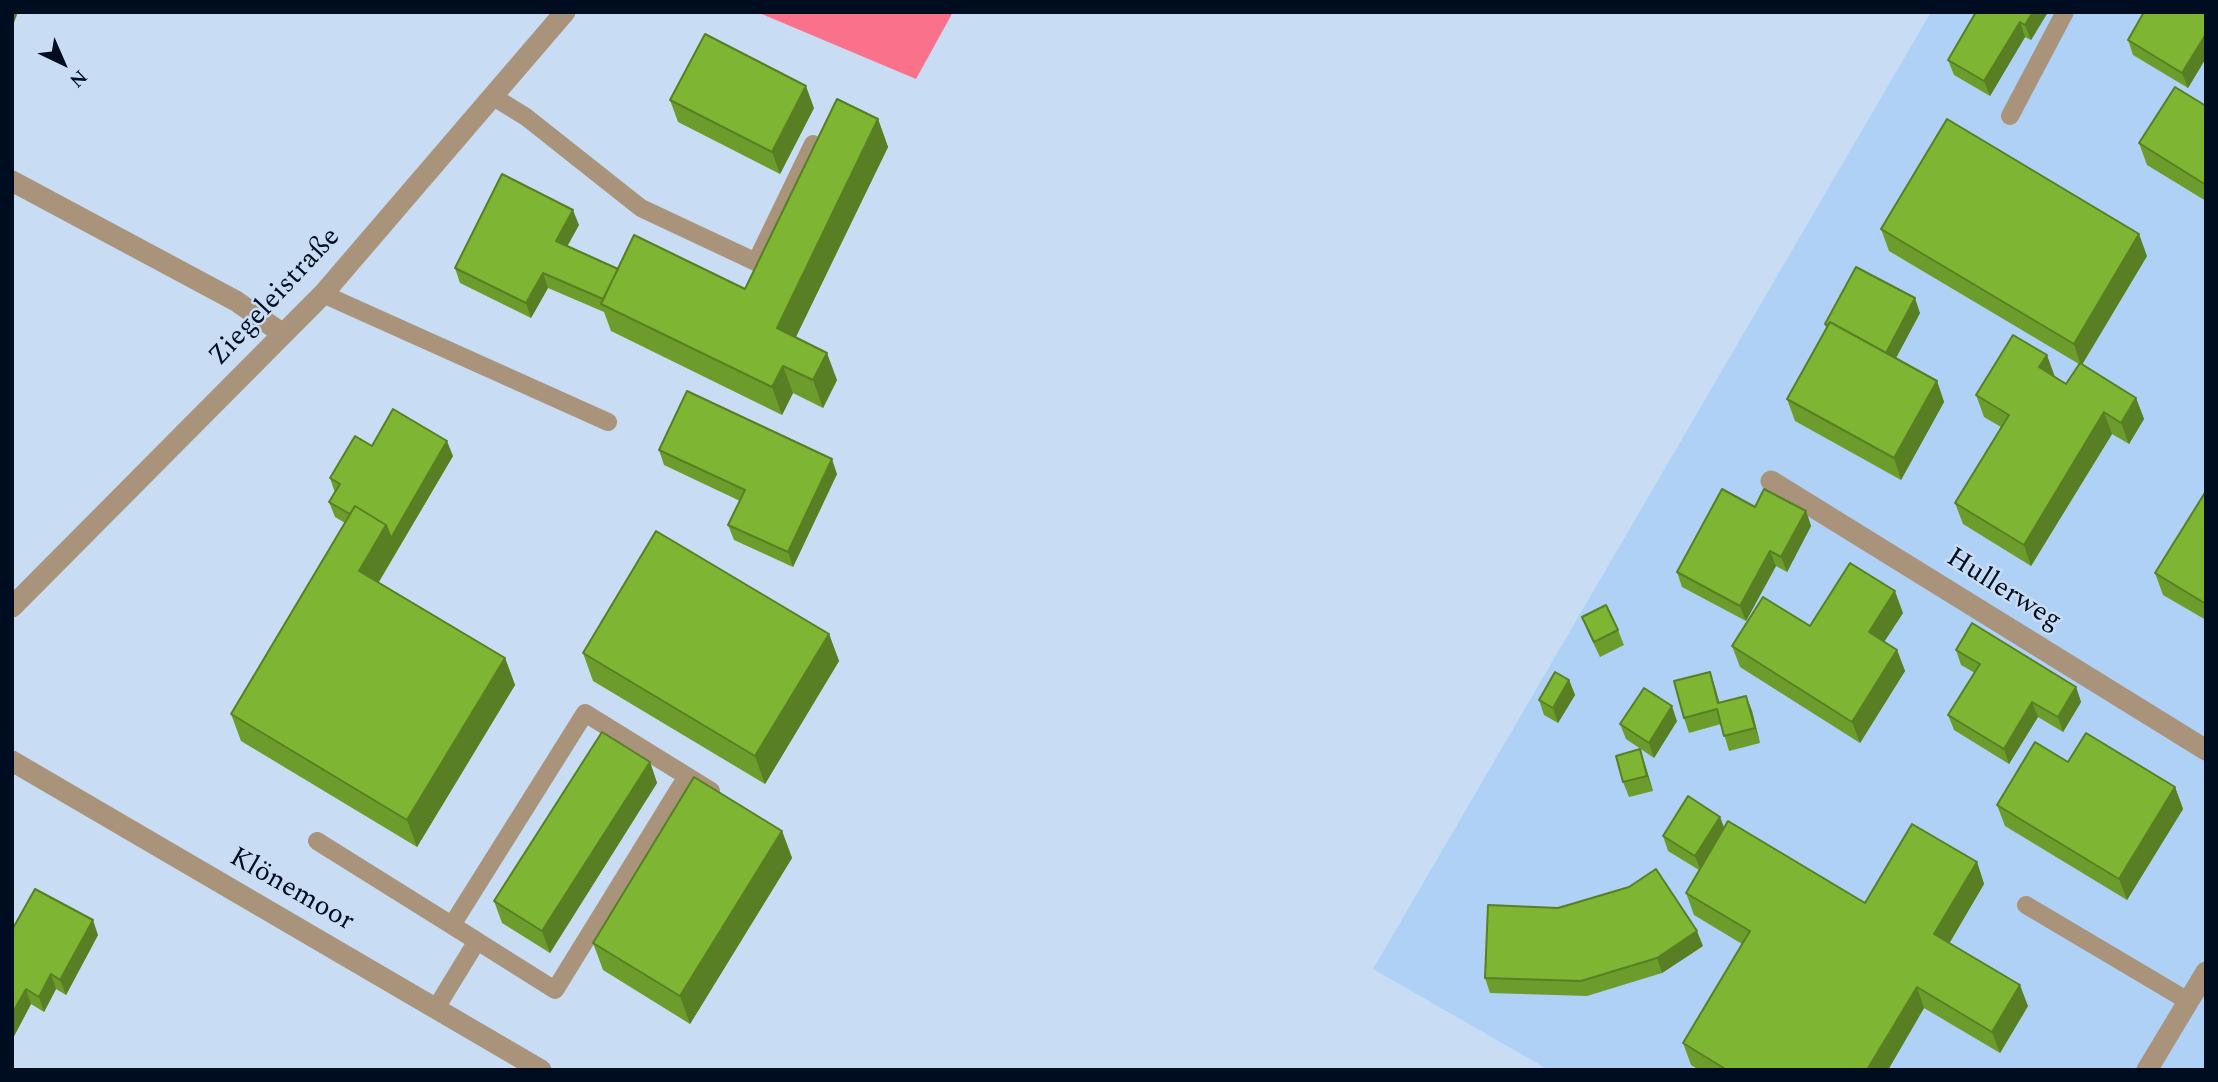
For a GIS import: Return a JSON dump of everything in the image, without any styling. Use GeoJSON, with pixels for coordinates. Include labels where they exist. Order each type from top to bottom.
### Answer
{"type":"FeatureCollection","features":[{"type":"Feature","properties":{"kind":"street","name":"Ziegeleistraße"},"geometry":{"type":"LineString","coordinates":[[12,607],[323,294],[565,12]]}},
{"type":"Feature","properties":{"kind":"street"},"geometry":{"type":"LineString","coordinates":[[12,181],[236,301],[283,334]]}},
{"type":"Feature","properties":{"kind":"street","name":"Hullerweg"},"geometry":{"type":"LineString","coordinates":[[1771,481],[2206,750]]}},
{"type":"Feature","properties":{"kind":"street","name":"Klönemoor"},"geometry":{"type":"LineString","coordinates":[[12,761],[541,1070]]}},
{"type":"Feature","properties":{"kind":"street"},"geometry":{"type":"LineString","coordinates":[[2147,1070],[2206,972]]}},
{"type":"Feature","properties":{"kind":"lane"},"geometry":{"type":"LineString","coordinates":[[2010,116],[2065,12]]}},
{"type":"Feature","properties":{"kind":"lane"},"geometry":{"type":"LineString","coordinates":[[492,96],[526,117],[641,208],[756,262],[813,145]]}},
{"type":"Feature","properties":{"kind":"lane"},"geometry":{"type":"LineString","coordinates":[[323,294],[608,422]]}},
{"type":"Feature","properties":{"kind":"lane"},"geometry":{"type":"LineString","coordinates":[[452,925],[585,713],[720,797]]}},
{"type":"Feature","properties":{"kind":"lane"},"geometry":{"type":"LineString","coordinates":[[317,841],[555,990],[687,776]]}},
{"type":"Feature","properties":{"kind":"lane"},"geometry":{"type":"LineString","coordinates":[[2026,905],[2188,1001]]}},
{"type":"Feature","properties":{"kind":"lane"},"geometry":{"type":"LineString","coordinates":[[436,1008],[477,941]]}},
{"type":"Feature","properties":{"kind":"shaded area"},"geometry":{"type":"Polygon","coordinates":[[[757,12],[953,12],[916,79],[757,12]]]}},
{"type":"Feature","properties":{"kind":"shaded area"},"geometry":{"type":"Polygon","coordinates":[[[1931,12],[2206,12],[2206,1070],[1549,1070],[1373,969],[1931,12]]]}},
{"type":"Feature","properties":{"kind":"building"},"geometry":{"type":"Polygon","coordinates":[[[1976,12],[2033,12],[2025,25],[2020,22],[1984,81],[1948,60],[1976,12]]]}},
{"type":"Feature","properties":{"kind":"building"},"geometry":{"type":"Polygon","coordinates":[[[2144,12],[2206,12],[2206,34],[2182,73],[2128,40],[2144,12]]]}},
{"type":"Feature","properties":{"kind":"building"},"geometry":{"type":"Polygon","coordinates":[[[705,34],[806,86],[772,152],[670,100],[705,34]]]}},
{"type":"Feature","properties":{"kind":"building"},"geometry":{"type":"Polygon","coordinates":[[[2175,87],[2206,106],[2206,185],[2139,143],[2175,87]]]}},
{"type":"Feature","properties":{"kind":"building"},"geometry":{"type":"Polygon","coordinates":[[[837,99],[878,119],[777,328],[827,353],[813,380],[783,366],[772,387],[601,304],[634,235],[745,289],[837,99]]]}},
{"type":"Feature","properties":{"kind":"building"},"geometry":{"type":"Polygon","coordinates":[[[1947,119],[2139,234],[2074,344],[1881,229],[1947,119]]]}},
{"type":"Feature","properties":{"kind":"building"},"geometry":{"type":"Polygon","coordinates":[[[502,174],[573,210],[556,241],[618,269],[603,299],[543,273],[526,303],[455,268],[502,174]]]}},
{"type":"Feature","properties":{"kind":"building"},"geometry":{"type":"Polygon","coordinates":[[[1856,267],[1915,298],[1886,353],[1830,322],[1825,324],[1856,267]]]}},
{"type":"Feature","properties":{"kind":"building"},"geometry":{"type":"Polygon","coordinates":[[[1830,322],[1937,381],[1894,458],[1787,399],[1830,322]]]}},
{"type":"Feature","properties":{"kind":"building"},"geometry":{"type":"Polygon","coordinates":[[[2013,335],[2047,355],[2039,367],[2066,384],[2080,363],[2136,398],[2121,423],[2104,412],[2024,545],[1955,503],[2009,415],[1976,395],[2013,335]]]}},
{"type":"Feature","properties":{"kind":"building"},"geometry":{"type":"Polygon","coordinates":[[[687,391],[832,459],[788,552],[728,525],[745,490],[659,450],[687,391]]]}},
{"type":"Feature","properties":{"kind":"building"},"geometry":{"type":"Polygon","coordinates":[[[393,409],[447,441],[391,538],[386,525],[355,506],[350,514],[329,502],[340,484],[330,478],[355,436],[372,446],[393,409]]]}},
{"type":"Feature","properties":{"kind":"building"},"geometry":{"type":"Polygon","coordinates":[[[1722,489],[1755,507],[1764,489],[1806,511],[1781,557],[1770,551],[1740,606],[1677,572],[1722,489]]]}},
{"type":"Feature","properties":{"kind":"building"},"geometry":{"type":"Polygon","coordinates":[[[2206,491],[2206,604],[2155,573],[2206,491]]]}},
{"type":"Feature","properties":{"kind":"building"},"geometry":{"type":"Polygon","coordinates":[[[355,506],[386,525],[359,571],[505,658],[407,820],[231,714],[355,506]]]}},
{"type":"Feature","properties":{"kind":"building"},"geometry":{"type":"Polygon","coordinates":[[[656,531],[829,634],[755,756],[583,653],[656,531]]]}},
{"type":"Feature","properties":{"kind":"building"},"geometry":{"type":"Polygon","coordinates":[[[1850,563],[1895,591],[1869,632],[1897,650],[1852,722],[1732,646],[1763,597],[1810,626],[1850,563]]]}},
{"type":"Feature","properties":{"kind":"building"},"geometry":{"type":"Polygon","coordinates":[[[1606,605],[1618,630],[1594,642],[1582,617],[1606,605]]]}},
{"type":"Feature","properties":{"kind":"building"},"geometry":{"type":"Polygon","coordinates":[[[1972,623],[2076,687],[2058,717],[2032,702],[2004,749],[1948,715],[1980,664],[1956,650],[1972,623]]]}},
{"type":"Feature","properties":{"kind":"building"},"geometry":{"type":"Polygon","coordinates":[[[1555,672],[1569,680],[1553,708],[1539,700],[1555,672]]]}},
{"type":"Feature","properties":{"kind":"building"},"geometry":{"type":"Polygon","coordinates":[[[1710,672],[1718,703],[1746,696],[1755,728],[1724,736],[1717,709],[1684,718],[1674,681],[1710,672]]]}},
{"type":"Feature","properties":{"kind":"building"},"geometry":{"type":"Polygon","coordinates":[[[1644,688],[1672,706],[1649,743],[1620,724],[1644,688]]]}},
{"type":"Feature","properties":{"kind":"building"},"geometry":{"type":"Polygon","coordinates":[[[602,732],[650,762],[542,931],[494,901],[602,732]]]}},
{"type":"Feature","properties":{"kind":"building"},"geometry":{"type":"Polygon","coordinates":[[[2086,733],[2175,787],[2119,879],[1997,805],[2035,742],[2068,762],[2086,733]]]}},
{"type":"Feature","properties":{"kind":"building"},"geometry":{"type":"Polygon","coordinates":[[[1640,749],[1647,776],[1623,782],[1616,756],[1640,749]]]}},
{"type":"Feature","properties":{"kind":"building"},"geometry":{"type":"Polygon","coordinates":[[[694,777],[782,831],[680,996],[593,943],[694,777]]]}},
{"type":"Feature","properties":{"kind":"building"},"geometry":{"type":"Polygon","coordinates":[[[1688,796],[1720,817],[1695,856],[1663,836],[1688,796]]]}},
{"type":"Feature","properties":{"kind":"building"},"geometry":{"type":"Polygon","coordinates":[[[1728,821],[1865,903],[1912,824],[1977,862],[1934,934],[2020,985],[1992,1032],[1917,987],[1867,1070],[1727,1070],[1683,1043],[1750,931],[1686,893],[1728,821]]]}},
{"type":"Feature","properties":{"kind":"building"},"geometry":{"type":"Polygon","coordinates":[[[1656,869],[1697,931],[1657,958],[1581,981],[1485,978],[1488,905],[1558,908],[1629,887],[1656,869]]]}},
{"type":"Feature","properties":{"kind":"building"},"geometry":{"type":"Polygon","coordinates":[[[35,889],[93,920],[60,980],[51,974],[39,997],[26,989],[12,1014],[12,930],[35,889]]]}}]}
